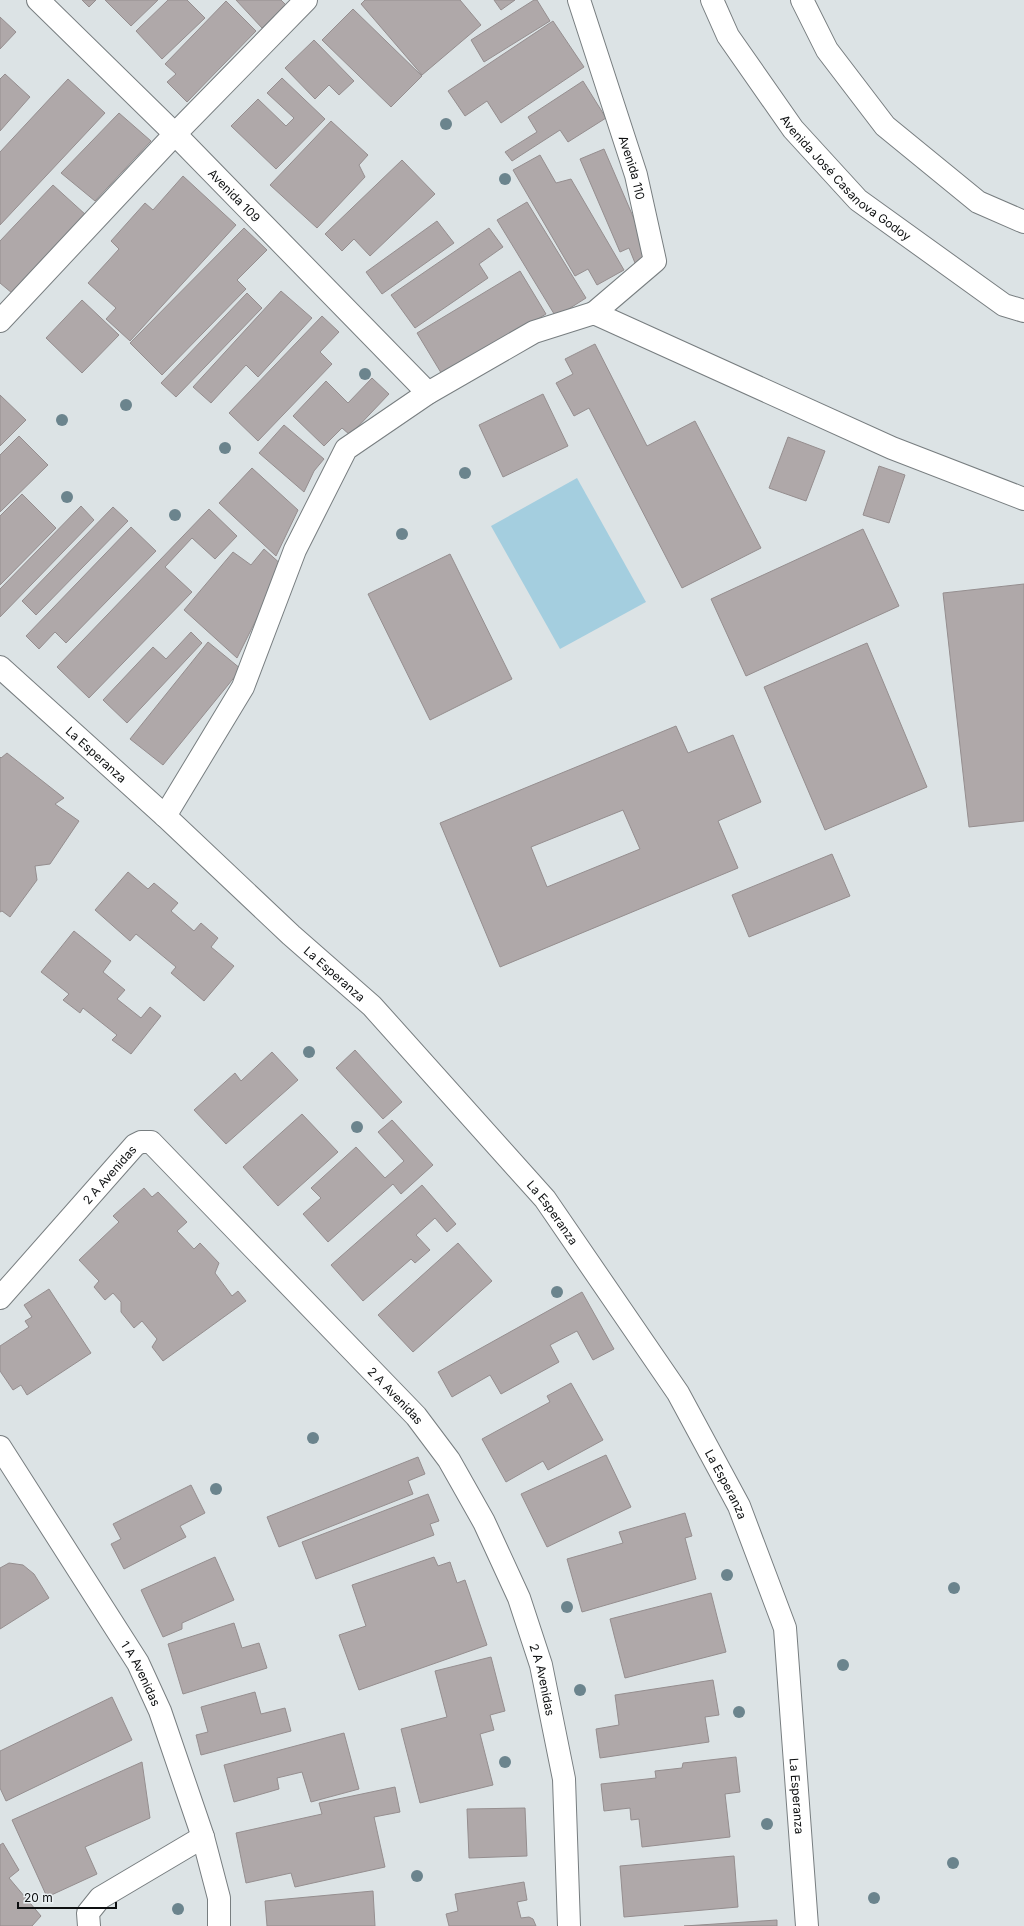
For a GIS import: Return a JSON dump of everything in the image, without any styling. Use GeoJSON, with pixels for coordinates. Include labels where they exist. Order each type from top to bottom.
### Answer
{"type":"FeatureCollection","features":[{"type":"Feature","properties":{"kind":"street","name":"Avenida 109"},"geometry":{"type":"LineString","coordinates":[[38,0],[174,134],[428,393]]}},
{"type":"Feature","properties":{"kind":"street"},"geometry":{"type":"LineString","coordinates":[[0,321],[174,134],[306,0]]}},
{"type":"Feature","properties":{"kind":"street","name":"Avenida 110"},"geometry":{"type":"LineString","coordinates":[[579,0],[636,175],[655,261],[594,313]]}},
{"type":"Feature","properties":{"kind":"street","name":"Avenida José Casanova Godoy"},"geometry":{"type":"LineString","coordinates":[[712,0],[728,36],[793,130],[858,200],[1004,305],[1024,311]]}},
{"type":"Feature","properties":{"kind":"street"},"geometry":{"type":"LineString","coordinates":[[802,0],[826,50],[885,126],[978,202],[1024,222]]}},
{"type":"Feature","properties":{"kind":"street"},"geometry":{"type":"LineString","coordinates":[[165,816],[243,687],[295,550],[346,448],[428,393],[534,332],[594,313],[892,448],[1024,499]]}},
{"type":"Feature","properties":{"kind":"street","name":"La Esperanza"},"geometry":{"type":"LineString","coordinates":[[0,667],[165,816],[291,935],[372,1006],[545,1199],[678,1393],[739,1506],[785,1628],[806,1926]]}},
{"type":"Feature","properties":{"kind":"street","name":"2 A Avenidas"},"geometry":{"type":"LineString","coordinates":[[0,1298],[135,1145],[141,1142],[151,1142],[416,1416],[449,1460],[484,1522],[519,1598],[541,1665],[564,1779],[569,1926]]}},
{"type":"Feature","properties":{"kind":"street","name":"1 A Avenidas"},"geometry":{"type":"LineString","coordinates":[[0,1447],[138,1663],[160,1711],[204,1837],[219,1898],[219,1926]]}},
{"type":"Feature","properties":{"kind":"street"},"geometry":{"type":"LineString","coordinates":[[89,1926],[88,1913],[100,1898],[204,1837]]}},
{"type":"Feature","properties":{"kind":"shaded area"},"geometry":{"type":"Polygon","coordinates":[[[577,478],[646,602],[560,649],[491,526],[577,478]]]}},
{"type":"Feature","properties":{"kind":"building"},"geometry":{"type":"Polygon","coordinates":[[[82,0],[96,0],[89,7],[82,0]]]}},
{"type":"Feature","properties":{"kind":"building"},"geometry":{"type":"Polygon","coordinates":[[[105,0],[158,0],[131,26],[105,0]]]}},
{"type":"Feature","properties":{"kind":"building"},"geometry":{"type":"Polygon","coordinates":[[[168,0],[187,0],[205,18],[162,59],[136,31],[168,0]]]}},
{"type":"Feature","properties":{"kind":"building"},"geometry":{"type":"Polygon","coordinates":[[[236,0],[281,0],[286,5],[262,28],[236,0]]]}},
{"type":"Feature","properties":{"kind":"building"},"geometry":{"type":"Polygon","coordinates":[[[365,0],[460,0],[481,25],[422,75],[361,4],[365,0]]]}},
{"type":"Feature","properties":{"kind":"building"},"geometry":{"type":"Polygon","coordinates":[[[494,0],[515,0],[501,10],[494,0]]]}},
{"type":"Feature","properties":{"kind":"building"},"geometry":{"type":"Polygon","coordinates":[[[534,0],[537,0],[550,21],[484,62],[471,40],[534,0]]]}},
{"type":"Feature","properties":{"kind":"building"},"geometry":{"type":"Polygon","coordinates":[[[226,1],[256,31],[187,102],[167,82],[176,74],[165,64],[226,1]]]}},
{"type":"Feature","properties":{"kind":"building"},"geometry":{"type":"Polygon","coordinates":[[[353,9],[422,76],[391,107],[322,40],[353,9]]]}},
{"type":"Feature","properties":{"kind":"building"},"geometry":{"type":"Polygon","coordinates":[[[0,17],[16,32],[0,49],[0,17]]]}},
{"type":"Feature","properties":{"kind":"building"},"geometry":{"type":"Polygon","coordinates":[[[553,21],[584,67],[501,123],[487,101],[465,116],[448,91],[553,21]]]}},
{"type":"Feature","properties":{"kind":"building"},"geometry":{"type":"Polygon","coordinates":[[[314,40],[354,81],[339,95],[329,85],[315,99],[285,68],[314,40]]]}},
{"type":"Feature","properties":{"kind":"building"},"geometry":{"type":"Polygon","coordinates":[[[5,74],[30,97],[0,131],[0,79],[5,74]]]}},
{"type":"Feature","properties":{"kind":"building"},"geometry":{"type":"Polygon","coordinates":[[[282,78],[325,119],[276,169],[231,126],[258,99],[286,126],[294,118],[267,93],[282,78]]]}},
{"type":"Feature","properties":{"kind":"building"},"geometry":{"type":"Polygon","coordinates":[[[68,79],[105,113],[0,225],[0,152],[68,79]]]}},
{"type":"Feature","properties":{"kind":"building"},"geometry":{"type":"Polygon","coordinates":[[[583,81],[606,118],[568,142],[560,130],[512,161],[505,152],[537,132],[528,117],[583,81]]]}},
{"type":"Feature","properties":{"kind":"building"},"geometry":{"type":"Polygon","coordinates":[[[119,113],[151,141],[95,201],[61,173],[119,113]]]}},
{"type":"Feature","properties":{"kind":"building"},"geometry":{"type":"Polygon","coordinates":[[[331,121],[368,155],[359,165],[365,177],[317,228],[270,185],[331,121]]]}},
{"type":"Feature","properties":{"kind":"building"},"geometry":{"type":"Polygon","coordinates":[[[604,149],[650,256],[635,263],[629,248],[620,252],[580,159],[604,149]]]}},
{"type":"Feature","properties":{"kind":"building"},"geometry":{"type":"Polygon","coordinates":[[[540,155],[556,183],[571,179],[624,270],[597,285],[588,269],[575,276],[513,170],[540,155]]]}},
{"type":"Feature","properties":{"kind":"building"},"geometry":{"type":"Polygon","coordinates":[[[402,160],[435,194],[370,256],[354,239],[342,251],[325,234],[402,160]]]}},
{"type":"Feature","properties":{"kind":"building"},"geometry":{"type":"Polygon","coordinates":[[[183,176],[236,225],[130,341],[106,319],[116,308],[88,283],[119,249],[111,241],[145,203],[153,210],[183,176]]]}},
{"type":"Feature","properties":{"kind":"building"},"geometry":{"type":"Polygon","coordinates":[[[53,185],[86,215],[12,293],[0,283],[0,241],[53,185]]]}},
{"type":"Feature","properties":{"kind":"building"},"geometry":{"type":"Polygon","coordinates":[[[527,202],[586,298],[556,317],[497,220],[527,202]]]}},
{"type":"Feature","properties":{"kind":"building"},"geometry":{"type":"Polygon","coordinates":[[[437,221],[454,243],[382,294],[366,272],[437,221]]]}},
{"type":"Feature","properties":{"kind":"building"},"geometry":{"type":"Polygon","coordinates":[[[244,228],[267,250],[237,280],[246,289],[162,375],[130,343],[244,228]]]}},
{"type":"Feature","properties":{"kind":"building"},"geometry":{"type":"Polygon","coordinates":[[[489,228],[503,247],[479,264],[488,278],[415,328],[391,295],[489,228]]]}},
{"type":"Feature","properties":{"kind":"building"},"geometry":{"type":"Polygon","coordinates":[[[520,271],[546,314],[443,376],[417,333],[520,271]]]}},
{"type":"Feature","properties":{"kind":"building"},"geometry":{"type":"Polygon","coordinates":[[[281,291],[312,318],[258,377],[246,365],[211,403],[193,387],[281,291]]]}},
{"type":"Feature","properties":{"kind":"building"},"geometry":{"type":"Polygon","coordinates":[[[247,293],[262,308],[176,397],[161,383],[247,293]]]}},
{"type":"Feature","properties":{"kind":"building"},"geometry":{"type":"Polygon","coordinates":[[[82,300],[119,335],[82,373],[46,338],[82,300]]]}},
{"type":"Feature","properties":{"kind":"building"},"geometry":{"type":"Polygon","coordinates":[[[322,316],[339,332],[320,352],[332,364],[258,441],[229,413],[322,316]]]}},
{"type":"Feature","properties":{"kind":"building"},"geometry":{"type":"Polygon","coordinates":[[[595,344],[647,446],[695,421],[761,548],[682,588],[589,408],[574,416],[556,383],[573,374],[565,359],[595,344]]]}},
{"type":"Feature","properties":{"kind":"building"},"geometry":{"type":"Polygon","coordinates":[[[372,378],[389,394],[350,435],[342,428],[324,446],[293,416],[326,381],[348,403],[372,378]]]}},
{"type":"Feature","properties":{"kind":"building"},"geometry":{"type":"Polygon","coordinates":[[[543,394],[568,446],[503,477],[479,425],[543,394]]]}},
{"type":"Feature","properties":{"kind":"building"},"geometry":{"type":"Polygon","coordinates":[[[0,395],[26,420],[0,446],[0,395]]]}},
{"type":"Feature","properties":{"kind":"building"},"geometry":{"type":"Polygon","coordinates":[[[284,425],[324,459],[314,471],[304,492],[259,453],[284,425]]]}},
{"type":"Feature","properties":{"kind":"building"},"geometry":{"type":"Polygon","coordinates":[[[19,436],[48,465],[0,512],[0,455],[19,436]]]}},
{"type":"Feature","properties":{"kind":"building"},"geometry":{"type":"Polygon","coordinates":[[[788,437],[825,451],[806,501],[769,488],[788,437]]]}},
{"type":"Feature","properties":{"kind":"building"},"geometry":{"type":"Polygon","coordinates":[[[879,466],[905,475],[889,523],[863,515],[879,466]]]}},
{"type":"Feature","properties":{"kind":"building"},"geometry":{"type":"Polygon","coordinates":[[[252,468],[298,510],[276,556],[219,503],[252,468]]]}},
{"type":"Feature","properties":{"kind":"building"},"geometry":{"type":"Polygon","coordinates":[[[22,494],[56,528],[0,585],[0,516],[22,494]]]}},
{"type":"Feature","properties":{"kind":"building"},"geometry":{"type":"Polygon","coordinates":[[[81,506],[94,520],[0,617],[0,589],[81,506]]]}},
{"type":"Feature","properties":{"kind":"building"},"geometry":{"type":"Polygon","coordinates":[[[113,507],[128,521],[36,615],[22,601],[113,507]]]}},
{"type":"Feature","properties":{"kind":"building"},"geometry":{"type":"Polygon","coordinates":[[[209,509],[237,536],[215,559],[192,538],[165,567],[192,592],[89,698],[57,667],[209,509]]]}},
{"type":"Feature","properties":{"kind":"building"},"geometry":{"type":"Polygon","coordinates":[[[131,527],[156,551],[66,643],[55,632],[39,649],[26,636],[131,527]]]}},
{"type":"Feature","properties":{"kind":"building"},"geometry":{"type":"Polygon","coordinates":[[[863,529],[899,606],[746,676],[711,599],[863,529]]]}},
{"type":"Feature","properties":{"kind":"building"},"geometry":{"type":"Polygon","coordinates":[[[264,549],[283,566],[237,658],[184,610],[233,552],[251,565],[264,549]]]}},
{"type":"Feature","properties":{"kind":"building"},"geometry":{"type":"Polygon","coordinates":[[[450,554],[512,679],[430,720],[368,594],[450,554]]]}},
{"type":"Feature","properties":{"kind":"building"},"geometry":{"type":"Polygon","coordinates":[[[1024,584],[1024,821],[969,827],[943,593],[1024,584]]]}},
{"type":"Feature","properties":{"kind":"building"},"geometry":{"type":"Polygon","coordinates":[[[191,632],[202,643],[127,723],[103,700],[153,647],[166,659],[191,632]]]}},
{"type":"Feature","properties":{"kind":"building"},"geometry":{"type":"Polygon","coordinates":[[[208,642],[241,669],[163,765],[130,739],[208,642]]]}},
{"type":"Feature","properties":{"kind":"building"},"geometry":{"type":"Polygon","coordinates":[[[867,643],[927,787],[825,830],[764,687],[867,643]]]}},
{"type":"Feature","properties":{"kind":"building"},"geometry":{"type":"Polygon","coordinates":[[[676,726],[688,753],[733,735],[761,802],[718,821],[738,868],[500,967],[440,823],[676,726]],[[623,810],[531,847],[547,887],[640,849],[623,810]]]}},
{"type":"Feature","properties":{"kind":"building"},"geometry":{"type":"Polygon","coordinates":[[[7,753],[64,798],[55,804],[79,821],[50,864],[35,866],[37,880],[10,917],[2,911],[0,912],[0,757],[1,758],[7,753]]]}},
{"type":"Feature","properties":{"kind":"building"},"geometry":{"type":"Polygon","coordinates":[[[832,854],[850,896],[749,937],[732,895],[832,854]]]}},
{"type":"Feature","properties":{"kind":"building"},"geometry":{"type":"Polygon","coordinates":[[[128,872],[148,889],[154,883],[178,903],[171,911],[194,931],[201,923],[218,938],[211,947],[234,966],[204,1001],[171,973],[176,967],[136,934],[130,941],[95,910],[128,872]]]}},
{"type":"Feature","properties":{"kind":"building"},"geometry":{"type":"Polygon","coordinates":[[[74,931],[111,961],[103,972],[125,990],[117,999],[141,1018],[150,1007],[161,1016],[131,1054],[112,1040],[117,1035],[83,1008],[80,1013],[63,1000],[69,994],[41,972],[74,931]]]}},
{"type":"Feature","properties":{"kind":"building"},"geometry":{"type":"Polygon","coordinates":[[[355,1050],[402,1102],[383,1119],[336,1068],[355,1050]]]}},
{"type":"Feature","properties":{"kind":"building"},"geometry":{"type":"Polygon","coordinates":[[[272,1052],[298,1080],[226,1144],[194,1110],[235,1073],[241,1081],[272,1052]]]}},
{"type":"Feature","properties":{"kind":"building"},"geometry":{"type":"Polygon","coordinates":[[[302,1114],[338,1152],[278,1206],[243,1167],[302,1114]]]}},
{"type":"Feature","properties":{"kind":"building"},"geometry":{"type":"Polygon","coordinates":[[[392,1120],[433,1165],[401,1194],[393,1184],[328,1242],[303,1214],[321,1198],[311,1188],[356,1147],[385,1178],[404,1161],[378,1132],[392,1120]]]}},
{"type":"Feature","properties":{"kind":"building"},"geometry":{"type":"Polygon","coordinates":[[[422,1185],[456,1224],[447,1232],[435,1218],[416,1235],[430,1250],[415,1263],[411,1259],[363,1301],[331,1265],[422,1185]]]}},
{"type":"Feature","properties":{"kind":"building"},"geometry":{"type":"Polygon","coordinates":[[[144,1188],[152,1197],[158,1192],[187,1222],[177,1231],[194,1249],[200,1243],[219,1263],[215,1273],[232,1296],[238,1291],[246,1301],[163,1361],[152,1347],[157,1339],[142,1321],[134,1328],[121,1312],[121,1302],[113,1293],[105,1300],[94,1287],[99,1281],[79,1260],[119,1222],[113,1216],[144,1188]]]}},
{"type":"Feature","properties":{"kind":"building"},"geometry":{"type":"Polygon","coordinates":[[[458,1243],[492,1281],[413,1352],[378,1315],[458,1243]]]}},
{"type":"Feature","properties":{"kind":"building"},"geometry":{"type":"Polygon","coordinates":[[[49,1289],[91,1353],[27,1395],[21,1385],[13,1390],[0,1371],[0,1346],[29,1327],[25,1321],[32,1317],[24,1305],[49,1289]]]}},
{"type":"Feature","properties":{"kind":"building"},"geometry":{"type":"Polygon","coordinates":[[[582,1292],[614,1349],[593,1360],[577,1331],[550,1345],[559,1362],[501,1394],[490,1375],[452,1397],[438,1372],[582,1292]]]}},
{"type":"Feature","properties":{"kind":"building"},"geometry":{"type":"Polygon","coordinates":[[[571,1383],[603,1440],[548,1470],[543,1461],[506,1482],[482,1439],[550,1402],[547,1396],[571,1383]]]}},
{"type":"Feature","properties":{"kind":"building"},"geometry":{"type":"Polygon","coordinates":[[[606,1455],[631,1507],[547,1547],[521,1494],[606,1455]]]}},
{"type":"Feature","properties":{"kind":"building"},"geometry":{"type":"Polygon","coordinates":[[[418,1457],[425,1474],[408,1481],[413,1494],[279,1547],[267,1517],[418,1457]]]}},
{"type":"Feature","properties":{"kind":"building"},"geometry":{"type":"Polygon","coordinates":[[[191,1485],[205,1513],[180,1526],[186,1537],[124,1569],[111,1544],[121,1539],[113,1524],[191,1485]]]}},
{"type":"Feature","properties":{"kind":"building"},"geometry":{"type":"Polygon","coordinates":[[[428,1494],[439,1521],[430,1524],[434,1535],[316,1579],[302,1542],[428,1494]]]}},
{"type":"Feature","properties":{"kind":"building"},"geometry":{"type":"Polygon","coordinates":[[[685,1513],[692,1536],[685,1538],[696,1579],[582,1612],[567,1559],[623,1543],[619,1532],[685,1513]]]}},
{"type":"Feature","properties":{"kind":"building"},"geometry":{"type":"Polygon","coordinates":[[[215,1557],[234,1600],[182,1623],[182,1629],[163,1637],[141,1590],[215,1557]]]}},
{"type":"Feature","properties":{"kind":"building"},"geometry":{"type":"Polygon","coordinates":[[[434,1557],[438,1566],[450,1562],[457,1583],[465,1580],[487,1645],[359,1690],[339,1635],[366,1626],[352,1585],[434,1557]]]}},
{"type":"Feature","properties":{"kind":"building"},"geometry":{"type":"Polygon","coordinates":[[[9,1563],[23,1565],[34,1574],[49,1598],[0,1629],[0,1568],[9,1563]]]}},
{"type":"Feature","properties":{"kind":"building"},"geometry":{"type":"Polygon","coordinates":[[[711,1593],[726,1652],[625,1678],[610,1619],[711,1593]]]}},
{"type":"Feature","properties":{"kind":"building"},"geometry":{"type":"Polygon","coordinates":[[[234,1623],[242,1648],[259,1643],[267,1668],[183,1694],[168,1644],[234,1623]]]}},
{"type":"Feature","properties":{"kind":"building"},"geometry":{"type":"Polygon","coordinates":[[[491,1657],[505,1711],[490,1715],[494,1730],[480,1734],[493,1785],[420,1803],[401,1729],[447,1717],[435,1671],[491,1657]]]}},
{"type":"Feature","properties":{"kind":"building"},"geometry":{"type":"Polygon","coordinates":[[[713,1680],[719,1715],[705,1717],[709,1742],[600,1758],[596,1729],[619,1725],[615,1695],[713,1680]]]}},
{"type":"Feature","properties":{"kind":"building"},"geometry":{"type":"Polygon","coordinates":[[[255,1692],[261,1714],[285,1708],[291,1731],[201,1755],[196,1735],[208,1732],[201,1707],[255,1692]]]}},
{"type":"Feature","properties":{"kind":"building"},"geometry":{"type":"Polygon","coordinates":[[[112,1697],[132,1740],[6,1801],[0,1788],[0,1751],[112,1697]]]}},
{"type":"Feature","properties":{"kind":"building"},"geometry":{"type":"Polygon","coordinates":[[[344,1733],[359,1789],[311,1802],[302,1772],[277,1778],[279,1789],[234,1802],[224,1765],[344,1733]]]}},
{"type":"Feature","properties":{"kind":"building"},"geometry":{"type":"Polygon","coordinates":[[[736,1757],[740,1792],[725,1794],[730,1837],[642,1847],[639,1819],[631,1820],[630,1808],[604,1811],[601,1784],[656,1778],[655,1771],[682,1768],[683,1763],[736,1757]]]}},
{"type":"Feature","properties":{"kind":"building"},"geometry":{"type":"Polygon","coordinates":[[[142,1762],[150,1818],[85,1847],[97,1874],[47,1897],[12,1820],[142,1762]]]}},
{"type":"Feature","properties":{"kind":"building"},"geometry":{"type":"Polygon","coordinates":[[[395,1787],[400,1812],[374,1817],[385,1867],[295,1887],[291,1873],[246,1883],[236,1833],[322,1814],[319,1803],[395,1787]]]}},
{"type":"Feature","properties":{"kind":"building"},"geometry":{"type":"Polygon","coordinates":[[[525,1808],[527,1856],[469,1858],[467,1809],[525,1808]]]}},
{"type":"Feature","properties":{"kind":"building"},"geometry":{"type":"Polygon","coordinates":[[[3,1843],[19,1870],[9,1878],[41,1916],[32,1926],[0,1926],[0,1845],[3,1843]]]}},
{"type":"Feature","properties":{"kind":"building"},"geometry":{"type":"Polygon","coordinates":[[[734,1856],[738,1907],[624,1917],[620,1866],[734,1856]]]}},
{"type":"Feature","properties":{"kind":"building"},"geometry":{"type":"Polygon","coordinates":[[[524,1882],[527,1900],[517,1902],[521,1918],[529,1917],[533,1919],[536,1926],[449,1926],[446,1914],[458,1911],[455,1894],[524,1882]]]}},
{"type":"Feature","properties":{"kind":"building"},"geometry":{"type":"Polygon","coordinates":[[[373,1891],[375,1926],[267,1926],[265,1901],[373,1891]]]}},
{"type":"Feature","properties":{"kind":"building"},"geometry":{"type":"Polygon","coordinates":[[[777,1920],[777,1926],[684,1926],[777,1920]]]}}]}
